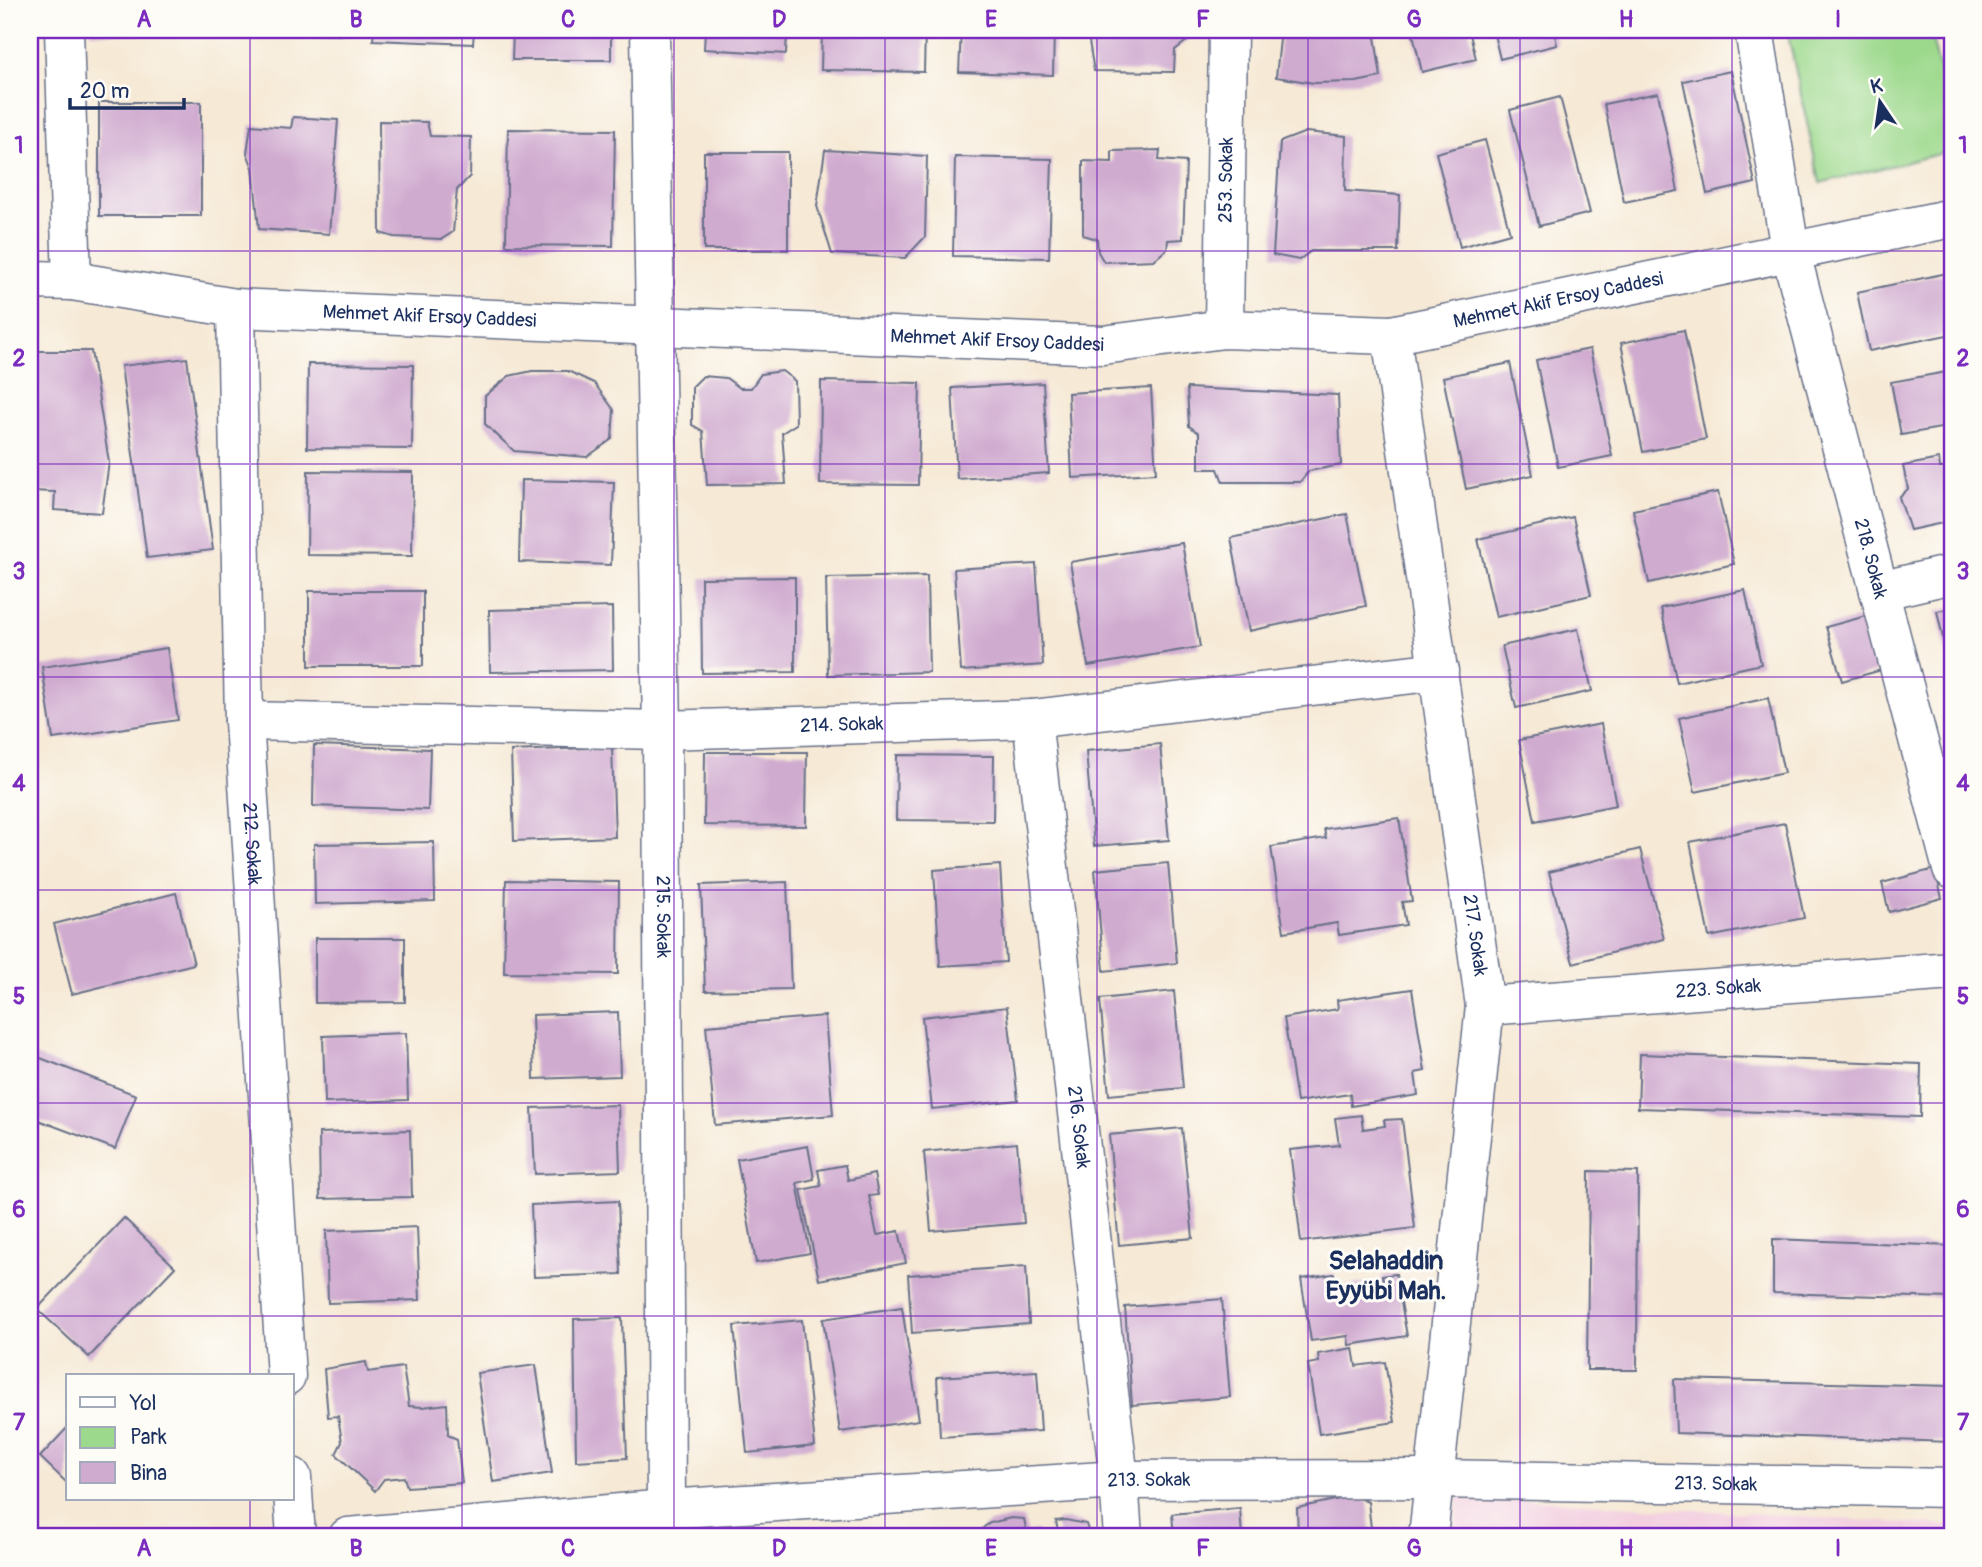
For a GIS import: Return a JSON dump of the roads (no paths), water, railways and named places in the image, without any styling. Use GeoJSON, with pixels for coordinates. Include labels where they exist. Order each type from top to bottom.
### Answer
{"type":"FeatureCollection","features":[{"type":"Feature","properties":{"kind":"street"},"geometry":{"type":"LineString","coordinates":[[64,30],[72,281]]}},
{"type":"Feature","properties":{"kind":"street","name":"215. Sokak"},"geometry":{"type":"LineString","coordinates":[[650,30],[662,730],[666,1509]]}},
{"type":"Feature","properties":{"kind":"street","name":"253. Sokak"},"geometry":{"type":"LineString","coordinates":[[1224,329],[1228,30]]}},
{"type":"Feature","properties":{"kind":"street","name":"218. Sokak"},"geometry":{"type":"LineString","coordinates":[[1754,30],[1790,250],[1952,869]]}},
{"type":"Feature","properties":{"kind":"street","name":"Mehmet Akif Ersoy Caddesi"},"geometry":{"type":"LineString","coordinates":[[30,280],[72,281],[236,308],[1103,345],[1224,329],[1391,335],[1952,218]]}},
{"type":"Feature","properties":{"kind":"street","name":"212. Sokak"},"geometry":{"type":"LineString","coordinates":[[236,308],[244,721],[286,1374]]}},
{"type":"Feature","properties":{"kind":"street","name":"217. Sokak"},"geometry":{"type":"LineString","coordinates":[[1391,335],[1485,1006],[1428,1537]]}},
{"type":"Feature","properties":{"kind":"street"},"geometry":{"type":"LineString","coordinates":[[1879,591],[1952,574]]}},
{"type":"Feature","properties":{"kind":"street","name":"214. Sokak"},"geometry":{"type":"LineString","coordinates":[[244,721],[662,730],[1032,719],[1438,670]]}},
{"type":"Feature","properties":{"kind":"street","name":"216. Sokak"},"geometry":{"type":"LineString","coordinates":[[1032,719],[1119,1480],[1123,1537]]}},
{"type":"Feature","properties":{"kind":"street","name":"223. Sokak"},"geometry":{"type":"LineString","coordinates":[[1485,1006],[1952,971]]}},
{"type":"Feature","properties":{"kind":"street","name":"213. Sokak"},"geometry":{"type":"LineString","coordinates":[[348,1537],[666,1509],[1119,1480],[1433,1479],[1952,1488]]}},
{"type":"Feature","properties":{"kind":"street"},"geometry":{"type":"LineString","coordinates":[[294,1500],[296,1537]]}},
{"type":"Feature","properties":{"kind":"district","name":"Selahaddin Eyyübi Mah."},"geometry":{"type":"Point","coordinates":[1386,1276]}}]}
